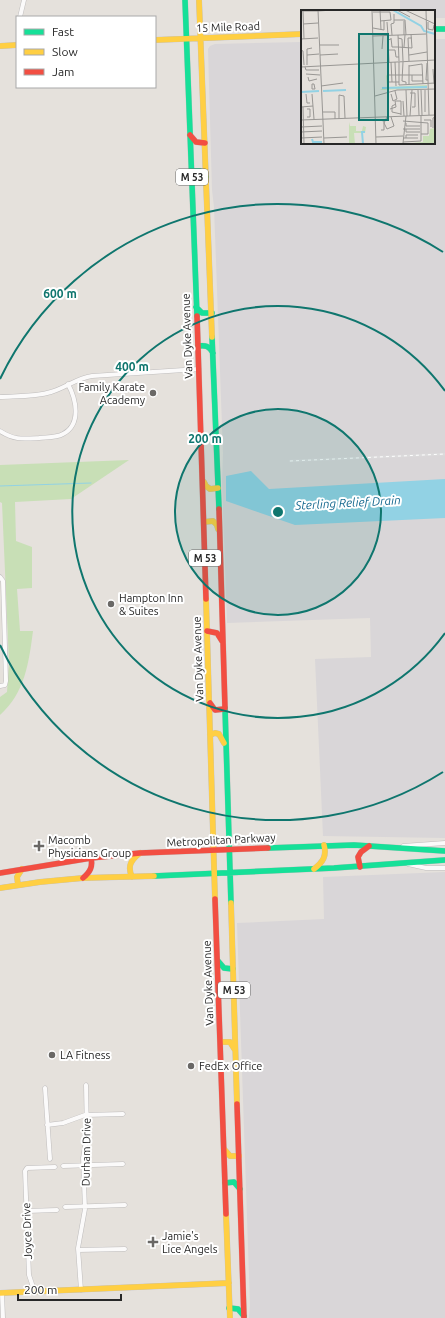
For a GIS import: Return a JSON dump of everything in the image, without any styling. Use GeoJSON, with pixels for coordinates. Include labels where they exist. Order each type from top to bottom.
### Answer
{"type":"FeatureCollection","features":[{"type":"Feature","properties":{"kind":"main road","name":"Van Dyke Avenue"},"geometry":{"type":"LineString","coordinates":[[185,0],[203,480],[210,735],[230,1318]]}},
{"type":"Feature","properties":{"kind":"main road","name":"M 53"},"geometry":{"type":"LineString","coordinates":[[200,0],[218,488],[244,1317]]}},
{"type":"Feature","properties":{"kind":"main road","name":"15 Mile Road"},"geometry":{"type":"LineString","coordinates":[[156,40],[301,34]]}},
{"type":"Feature","properties":{"kind":"main road"},"geometry":{"type":"LineString","coordinates":[[0,46],[16,45]]}},
{"type":"Feature","properties":{"kind":"main road"},"geometry":{"type":"LineString","coordinates":[[190,135],[195,142],[201,144],[205,143]]}},
{"type":"Feature","properties":{"kind":"main road"},"geometry":{"type":"LineString","coordinates":[[191,171],[196,169],[201,170],[206,177]]}},
{"type":"Feature","properties":{"kind":"main road"},"geometry":{"type":"LineString","coordinates":[[196,307],[204,314],[212,313]]}},
{"type":"Feature","properties":{"kind":"main road"},"geometry":{"type":"LineString","coordinates":[[198,346],[205,345],[210,348],[213,353]]}},
{"type":"Feature","properties":{"kind":"main road"},"geometry":{"type":"LineString","coordinates":[[203,480],[206,486],[210,489],[218,488]]}},
{"type":"Feature","properties":{"kind":"main road"},"geometry":{"type":"LineString","coordinates":[[204,522],[213,521],[219,530]]}},
{"type":"Feature","properties":{"kind":"main road"},"geometry":{"type":"LineString","coordinates":[[207,632],[217,633],[222,642]]}},
{"type":"Feature","properties":{"kind":"main road"},"geometry":{"type":"LineString","coordinates":[[209,701],[215,710],[224,710]]}},
{"type":"Feature","properties":{"kind":"main road"},"geometry":{"type":"LineString","coordinates":[[210,735],[215,733],[219,734],[226,746]]}},
{"type":"Feature","properties":{"kind":"main road"},"geometry":{"type":"LineString","coordinates":[[314,869],[324,860],[326,853],[324,845]]}},
{"type":"Feature","properties":{"kind":"main road","name":"Metropolitan Parkway"},"geometry":{"type":"LineString","coordinates":[[0,873],[91,858],[140,853],[324,845],[369,846],[445,851]]}},
{"type":"Feature","properties":{"kind":"main road"},"geometry":{"type":"LineString","coordinates":[[360,867],[357,860],[358,855],[362,850],[369,846]]}},
{"type":"Feature","properties":{"kind":"main road"},"geometry":{"type":"LineString","coordinates":[[132,876],[129,870],[129,863],[140,853]]}},
{"type":"Feature","properties":{"kind":"main road"},"geometry":{"type":"LineString","coordinates":[[83,878],[91,870],[93,864],[91,858]]}},
{"type":"Feature","properties":{"kind":"main road"},"geometry":{"type":"LineString","coordinates":[[0,888],[50,880],[360,867],[445,860]]}},
{"type":"Feature","properties":{"kind":"main road"},"geometry":{"type":"LineString","coordinates":[[18,885],[17,877],[22,869]]}},
{"type":"Feature","properties":{"kind":"main road"},"geometry":{"type":"LineString","coordinates":[[218,961],[224,969],[233,969]]}},
{"type":"Feature","properties":{"kind":"main road"},"geometry":{"type":"LineString","coordinates":[[221,1042],[230,1042],[236,1051]]}},
{"type":"Feature","properties":{"kind":"main road"},"geometry":{"type":"LineString","coordinates":[[224,1149],[230,1156],[239,1156]]}},
{"type":"Feature","properties":{"kind":"main road"},"geometry":{"type":"LineString","coordinates":[[225,1183],[234,1182],[240,1189]]}},
{"type":"Feature","properties":{"kind":"main road"},"geometry":{"type":"LineString","coordinates":[[1,1293],[229,1283]]}},
{"type":"Feature","properties":{"kind":"main road"},"geometry":{"type":"LineString","coordinates":[[229,1308],[238,1309],[244,1317]]}},
{"type":"Feature","properties":{"kind":"street"},"geometry":{"type":"LineString","coordinates":[[20,16],[24,0]]}},
{"type":"Feature","properties":{"kind":"street"},"geometry":{"type":"LineString","coordinates":[[0,397],[43,394],[58,390],[80,378],[92,376],[199,369]]}},
{"type":"Feature","properties":{"kind":"street"},"geometry":{"type":"LineString","coordinates":[[0,431],[10,437],[20,439],[54,436],[65,433],[73,425],[76,414],[75,402],[68,384]]}},
{"type":"Feature","properties":{"kind":"street"},"geometry":{"type":"LineString","coordinates":[[1,577],[3,581],[6,681],[2,686]]}},
{"type":"Feature","properties":{"kind":"street"},"geometry":{"type":"LineString","coordinates":[[387,847],[445,843]]}},
{"type":"Feature","properties":{"kind":"street"},"geometry":{"type":"LineString","coordinates":[[405,864],[426,868],[445,868]]}},
{"type":"Feature","properties":{"kind":"street","name":"Durham Drive"},"geometry":{"type":"LineString","coordinates":[[81,1290],[78,1250],[85,1207],[84,1151],[87,1135],[86,1085]]}},
{"type":"Feature","properties":{"kind":"street"},"geometry":{"type":"LineString","coordinates":[[45,1088],[50,1158]]}},
{"type":"Feature","properties":{"kind":"street"},"geometry":{"type":"LineString","coordinates":[[47,1125],[63,1123],[77,1117],[87,1115],[123,1114]]}},
{"type":"Feature","properties":{"kind":"street"},"geometry":{"type":"LineString","coordinates":[[63,1166],[123,1164]]}},
{"type":"Feature","properties":{"kind":"street","name":"Joyce Drive"},"geometry":{"type":"LineString","coordinates":[[33,1292],[29,1276],[26,1169],[55,1167]]}},
{"type":"Feature","properties":{"kind":"street"},"geometry":{"type":"LineString","coordinates":[[65,1207],[125,1205]]}},
{"type":"Feature","properties":{"kind":"street"},"geometry":{"type":"LineString","coordinates":[[27,1211],[57,1210]]}},
{"type":"Feature","properties":{"kind":"street"},"geometry":{"type":"LineString","coordinates":[[78,1250],[125,1249]]}},
{"type":"Feature","properties":{"kind":"street"},"geometry":{"type":"LineString","coordinates":[[1,1293],[3,1318]]}},
{"type":"Feature","properties":{"kind":"shaded area"},"geometry":{"type":"Polygon","coordinates":[[[400,0],[445,0],[445,18],[435,18],[435,10],[400,10],[400,0]]]}},
{"type":"Feature","properties":{"kind":"shaded area"},"geometry":{"type":"Polygon","coordinates":[[[435,39],[445,39],[445,838],[323,836],[315,659],[371,657],[370,618],[227,623],[222,482],[223,453],[214,207],[212,190],[208,49],[210,46],[215,44],[301,42],[301,144],[435,144],[435,39]]]}},
{"type":"Feature","properties":{"kind":"shaded area"},"geometry":{"type":"Polygon","coordinates":[[[445,872],[445,1318],[249,1318],[250,1305],[237,923],[324,919],[323,877],[445,872]]]}},
{"type":"Feature","properties":{"kind":"green space"},"geometry":{"type":"Polygon","coordinates":[[[129,460],[71,499],[15,502],[16,541],[32,547],[32,588],[17,589],[20,631],[33,631],[30,654],[20,687],[15,697],[0,715],[0,697],[7,692],[9,663],[2,503],[0,502],[0,465],[129,460]]]}},
{"type":"Feature","properties":{"kind":"water"},"geometry":{"type":"Polygon","coordinates":[[[251,471],[269,489],[445,479],[445,518],[295,525],[226,501],[226,476],[251,471]]]}},
{"type":"Feature","properties":{"kind":"waterway","name":"Sterling Relief Drain"},"geometry":{"type":"LineString","coordinates":[[0,486],[91,483]]}},
{"type":"Feature","properties":{"kind":"railway"},"geometry":{"type":"LineString","coordinates":[[290,461],[445,454]]}},
{"type":"Feature","properties":{"kind":"traffic: fast"},"geometry":{"type":"LineString","coordinates":[[185,0],[197,316]]}},
{"type":"Feature","properties":{"kind":"traffic: fast"},"geometry":{"type":"LineString","coordinates":[[435,29],[445,29]]}},
{"type":"Feature","properties":{"kind":"traffic: fast"},"geometry":{"type":"LineString","coordinates":[[191,171],[200,171],[206,177]]}},
{"type":"Feature","properties":{"kind":"traffic: fast"},"geometry":{"type":"LineString","coordinates":[[196,307],[202,313],[212,313]]}},
{"type":"Feature","properties":{"kind":"traffic: fast"},"geometry":{"type":"LineString","coordinates":[[212,337],[219,509]]}},
{"type":"Feature","properties":{"kind":"traffic: fast"},"geometry":{"type":"LineString","coordinates":[[198,346],[207,346],[213,353]]}},
{"type":"Feature","properties":{"kind":"traffic: fast"},"geometry":{"type":"LineString","coordinates":[[225,708],[231,903]]}},
{"type":"Feature","properties":{"kind":"traffic: fast"},"geometry":{"type":"LineString","coordinates":[[268,848],[354,845],[445,851]]}},
{"type":"Feature","properties":{"kind":"traffic: fast"},"geometry":{"type":"LineString","coordinates":[[154,876],[334,868],[445,860]]}},
{"type":"Feature","properties":{"kind":"traffic: fast"},"geometry":{"type":"LineString","coordinates":[[218,961],[224,968],[233,969]]}},
{"type":"Feature","properties":{"kind":"traffic: fast"},"geometry":{"type":"LineString","coordinates":[[225,1183],[234,1182],[240,1189]]}},
{"type":"Feature","properties":{"kind":"traffic: fast"},"geometry":{"type":"LineString","coordinates":[[229,1308],[238,1309],[244,1316]]}},
{"type":"Feature","properties":{"kind":"traffic: slow"},"geometry":{"type":"LineString","coordinates":[[199,0],[212,337]]}},
{"type":"Feature","properties":{"kind":"traffic: slow"},"geometry":{"type":"LineString","coordinates":[[156,40],[301,34]]}},
{"type":"Feature","properties":{"kind":"traffic: slow"},"geometry":{"type":"LineString","coordinates":[[0,46],[16,45]]}},
{"type":"Feature","properties":{"kind":"traffic: slow"},"geometry":{"type":"LineString","coordinates":[[204,482],[210,489],[218,488]]}},
{"type":"Feature","properties":{"kind":"traffic: slow"},"geometry":{"type":"LineString","coordinates":[[204,522],[213,521],[217,525],[218,529]]}},
{"type":"Feature","properties":{"kind":"traffic: slow"},"geometry":{"type":"LineString","coordinates":[[206,599],[215,899]]}},
{"type":"Feature","properties":{"kind":"traffic: slow"},"geometry":{"type":"LineString","coordinates":[[210,735],[215,733],[219,734],[224,743]]}},
{"type":"Feature","properties":{"kind":"traffic: slow"},"geometry":{"type":"LineString","coordinates":[[314,869],[320,864],[325,856],[324,845]]}},
{"type":"Feature","properties":{"kind":"traffic: slow"},"geometry":{"type":"LineString","coordinates":[[132,877],[130,866],[134,858],[140,853]]}},
{"type":"Feature","properties":{"kind":"traffic: slow"},"geometry":{"type":"LineString","coordinates":[[18,885],[17,877],[22,869]]}},
{"type":"Feature","properties":{"kind":"traffic: slow"},"geometry":{"type":"LineString","coordinates":[[0,888],[83,878],[154,876]]}},
{"type":"Feature","properties":{"kind":"traffic: slow"},"geometry":{"type":"LineString","coordinates":[[231,903],[237,1104]]}},
{"type":"Feature","properties":{"kind":"traffic: slow"},"geometry":{"type":"LineString","coordinates":[[221,1042],[230,1042],[235,1050]]}},
{"type":"Feature","properties":{"kind":"traffic: slow"},"geometry":{"type":"LineString","coordinates":[[224,1149],[230,1156],[239,1156]]}},
{"type":"Feature","properties":{"kind":"traffic: slow"},"geometry":{"type":"LineString","coordinates":[[226,1214],[230,1318]]}},
{"type":"Feature","properties":{"kind":"traffic: slow"},"geometry":{"type":"LineString","coordinates":[[0,1293],[229,1283]]}},
{"type":"Feature","properties":{"kind":"traffic: jam"},"geometry":{"type":"LineString","coordinates":[[190,135],[196,142],[205,143]]}},
{"type":"Feature","properties":{"kind":"traffic: jam"},"geometry":{"type":"LineString","coordinates":[[197,316],[206,599]]}},
{"type":"Feature","properties":{"kind":"traffic: jam"},"geometry":{"type":"LineString","coordinates":[[219,509],[225,708]]}},
{"type":"Feature","properties":{"kind":"traffic: jam"},"geometry":{"type":"LineString","coordinates":[[207,631],[217,633],[222,641]]}},
{"type":"Feature","properties":{"kind":"traffic: jam"},"geometry":{"type":"LineString","coordinates":[[210,703],[215,710],[224,709]]}},
{"type":"Feature","properties":{"kind":"traffic: jam"},"geometry":{"type":"LineString","coordinates":[[360,867],[358,857],[361,852],[369,846]]}},
{"type":"Feature","properties":{"kind":"traffic: jam"},"geometry":{"type":"LineString","coordinates":[[0,873],[91,858],[140,853],[268,848]]}},
{"type":"Feature","properties":{"kind":"traffic: jam"},"geometry":{"type":"LineString","coordinates":[[83,878],[90,869],[92,864],[91,858]]}},
{"type":"Feature","properties":{"kind":"traffic: jam"},"geometry":{"type":"LineString","coordinates":[[215,899],[226,1214]]}},
{"type":"Feature","properties":{"kind":"traffic: jam"},"geometry":{"type":"LineString","coordinates":[[237,1104],[244,1318]]}},
{"type":"Feature","properties":{"kind":"place","name":"Family Karate Academy"},"geometry":{"type":"Point","coordinates":[153,393]}},
{"type":"Feature","properties":{"kind":"place","name":"Hampton Inn & Suites"},"geometry":{"type":"Point","coordinates":[111,604]}},
{"type":"Feature","properties":{"kind":"place","name":"Macomb Physicians Group"},"geometry":{"type":"Point","coordinates":[39,846]}},
{"type":"Feature","properties":{"kind":"place","name":"LA Fitness"},"geometry":{"type":"Point","coordinates":[52,1055]}},
{"type":"Feature","properties":{"kind":"place","name":"FedEx Office"},"geometry":{"type":"Point","coordinates":[191,1066]}},
{"type":"Feature","properties":{"kind":"place","name":"Jamie's Lice Angels"},"geometry":{"type":"Point","coordinates":[153,1242]}}]}
